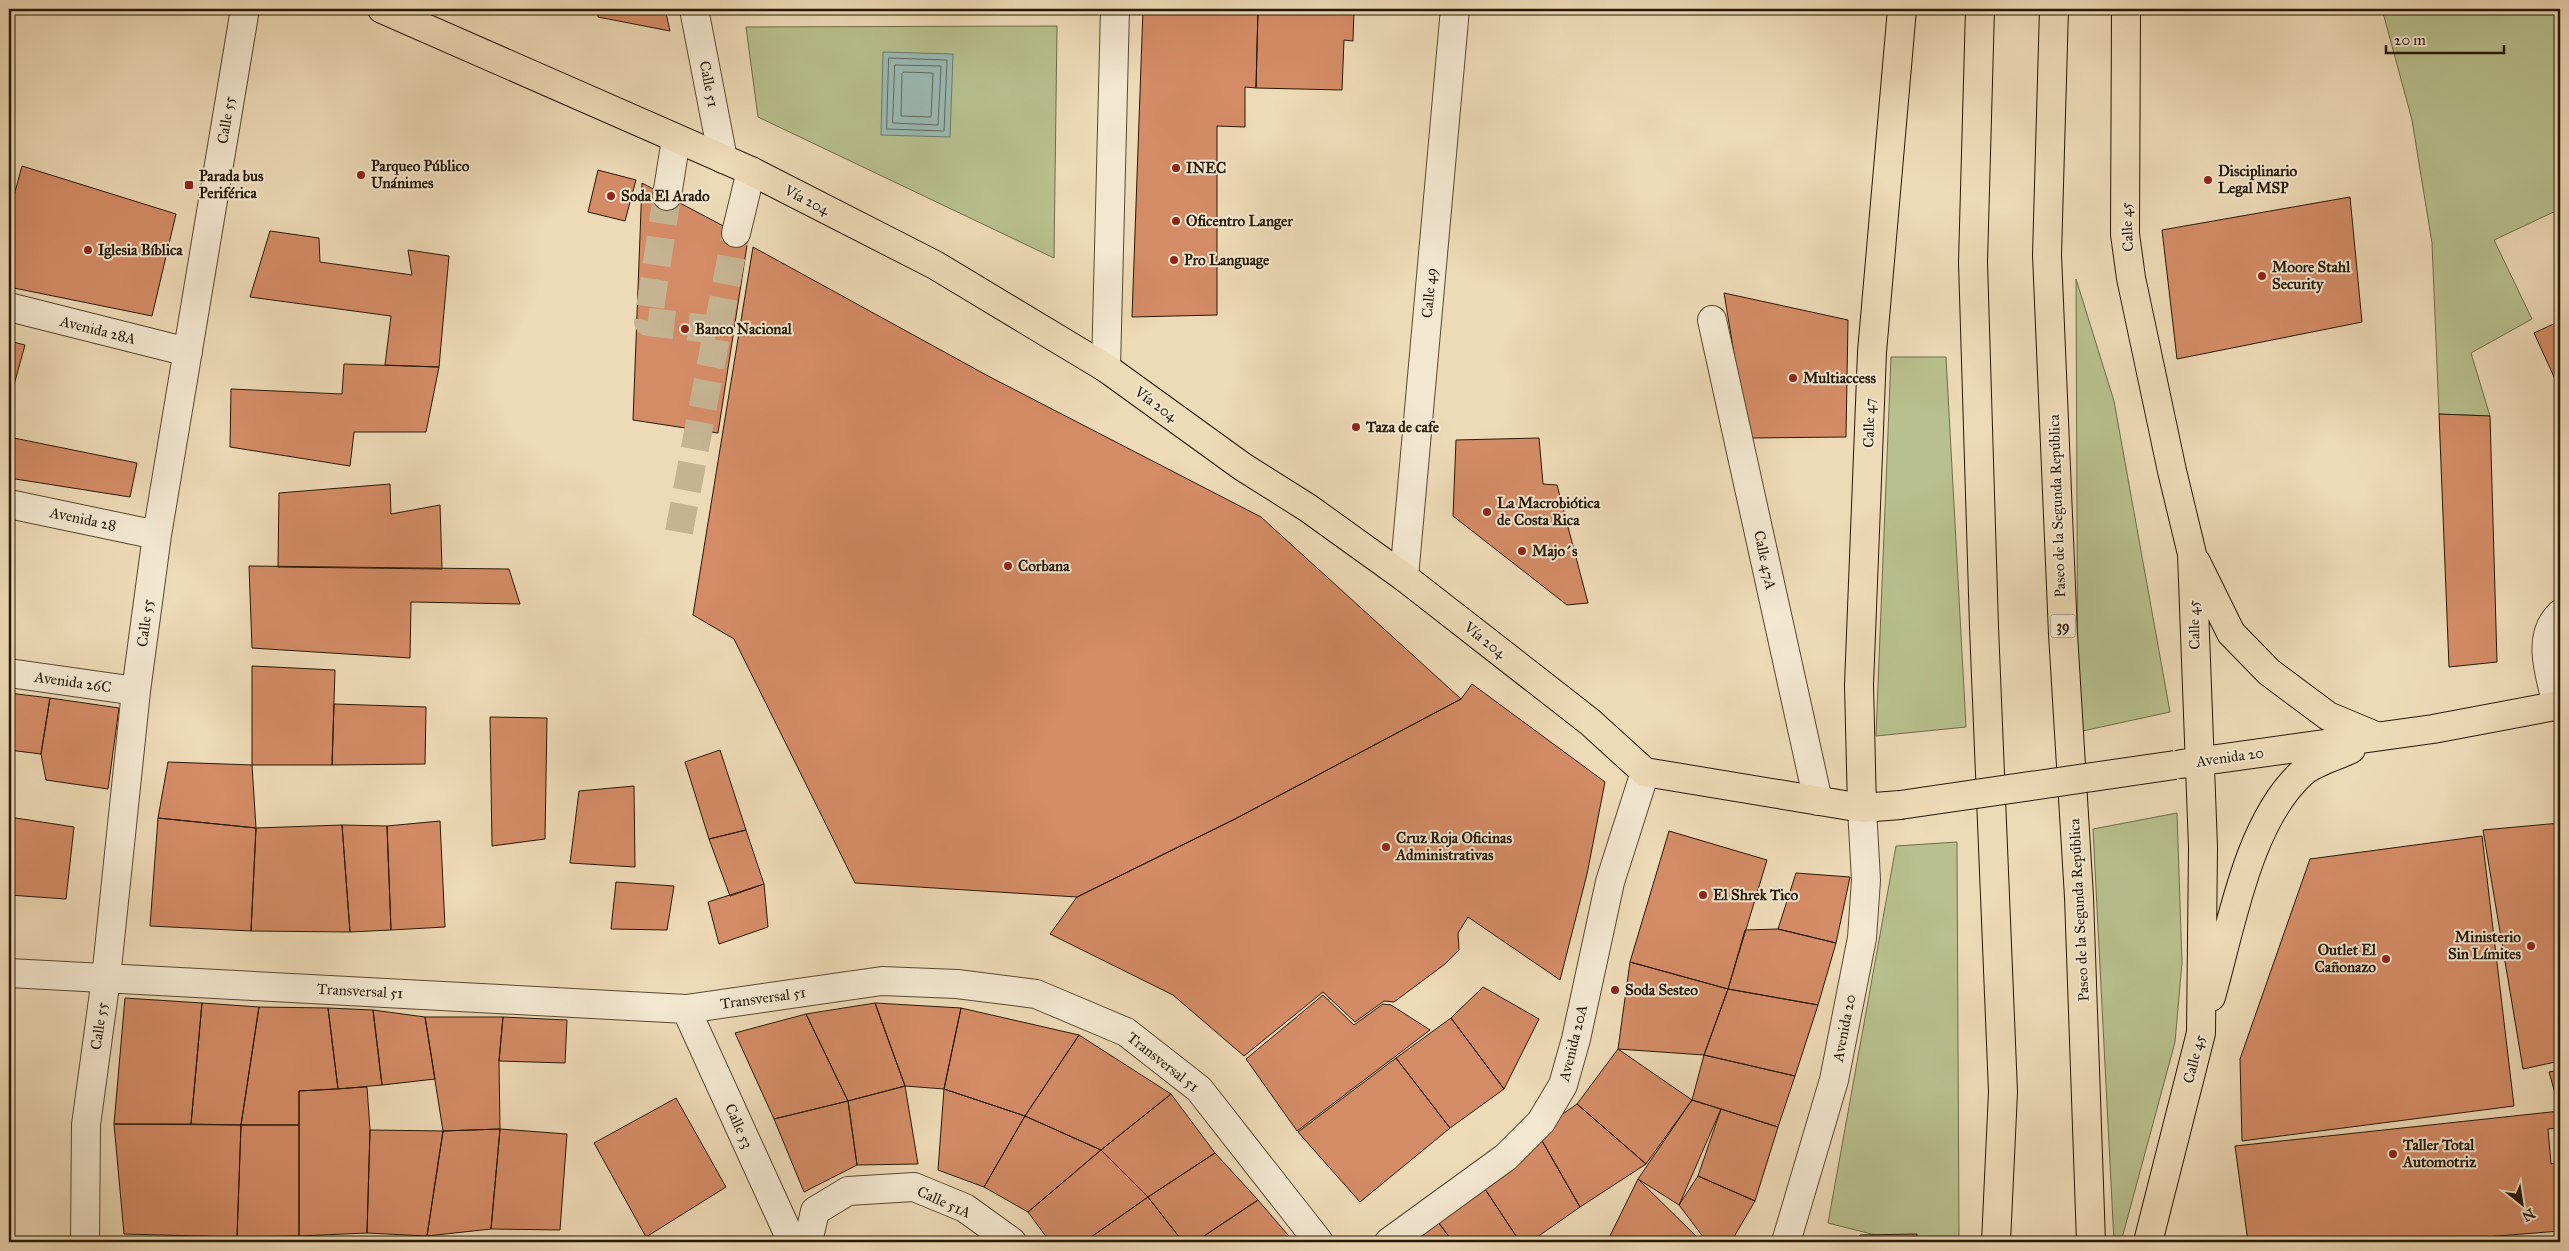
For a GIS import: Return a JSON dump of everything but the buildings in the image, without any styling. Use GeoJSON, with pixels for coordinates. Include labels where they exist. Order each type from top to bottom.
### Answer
{"type":"FeatureCollection","features":[{"type":"Feature","properties":{"kind":"main road","name":"Vía 204"},"geometry":{"type":"LineString","coordinates":[[382,9],[676,139],[751,170],[935,266],[1106,368],[1243,467],[1308,508],[1404,577],[1590,722],[1645,772]]}},
{"type":"Feature","properties":{"kind":"main road","name":"Calle 47"},"geometry":{"type":"LineString","coordinates":[[1862,808],[1859,684],[1872,352],[1902,9]]}},
{"type":"Feature","properties":{"kind":"main road"},"geometry":{"type":"LineString","coordinates":[[1980,9],[1974,262],[1984,627],[2003,1092],[1996,1242]]}},
{"type":"Feature","properties":{"kind":"main road","name":"Paseo de la Segunda República"},"geometry":{"type":"LineString","coordinates":[[2054,9],[2046,255],[2063,634],[2079,897],[2091,1242]]}},
{"type":"Feature","properties":{"kind":"main road","name":"Calle 45"},"geometry":{"type":"LineString","coordinates":[[2126,9],[2125,234],[2131,278],[2172,471],[2192,554],[2187,763],[2203,848],[2201,1033],[2148,1242]]}},
{"type":"Feature","properties":{"kind":"main road"},"geometry":{"type":"LineString","coordinates":[[2192,554],[2231,632],[2269,672],[2328,716],[2378,737]]}},
{"type":"Feature","properties":{"kind":"main road","name":"Avenida 20"},"geometry":{"type":"LineString","coordinates":[[1862,808],[1900,805],[2433,729],[2559,705]]}},
{"type":"Feature","properties":{"kind":"main road"},"geometry":{"type":"LineString","coordinates":[[2201,1033],[2256,840],[2285,791],[2305,771],[2378,737]]}},
{"type":"Feature","properties":{"kind":"main road"},"geometry":{"type":"LineString","coordinates":[[1645,772],[1862,808]]}},
{"type":"Feature","properties":{"kind":"street","name":"Calle 55"},"geometry":{"type":"LineString","coordinates":[[85,1242],[86,1125],[106,978],[136,691],[157,534],[245,9]]}},
{"type":"Feature","properties":{"kind":"street","name":"Calle 51"},"geometry":{"type":"LineString","coordinates":[[694,9],[723,159]]}},
{"type":"Feature","properties":{"kind":"street"},"geometry":{"type":"LineString","coordinates":[[1106,368],[1115,9]]}},
{"type":"Feature","properties":{"kind":"street","name":"Calle 49"},"geometry":{"type":"LineString","coordinates":[[1404,577],[1454,9]]}},
{"type":"Feature","properties":{"kind":"street"},"geometry":{"type":"LineString","coordinates":[[667,196],[676,139]]}},
{"type":"Feature","properties":{"kind":"street"},"geometry":{"type":"LineString","coordinates":[[736,233],[751,170]]}},
{"type":"Feature","properties":{"kind":"street","name":"Avenida 28A"},"geometry":{"type":"LineString","coordinates":[[9,307],[188,352]]}},
{"type":"Feature","properties":{"kind":"street","name":"Calle 47A"},"geometry":{"type":"LineString","coordinates":[[1712,320],[1818,801]]}},
{"type":"Feature","properties":{"kind":"street","name":"Avenida 28"},"geometry":{"type":"LineString","coordinates":[[9,504],[157,534]]}},
{"type":"Feature","properties":{"kind":"street"},"geometry":{"type":"LineString","coordinates":[[2559,705],[2545,646],[2549,628],[2560,614]]}},
{"type":"Feature","properties":{"kind":"street","name":"Avenida 26C"},"geometry":{"type":"LineString","coordinates":[[9,673],[136,691]]}},
{"type":"Feature","properties":{"kind":"street","name":"Avenida 20A"},"geometry":{"type":"LineString","coordinates":[[1389,1242],[1506,1157],[1541,1122],[1563,1085],[1576,1038],[1610,882],[1645,772]]}},
{"type":"Feature","properties":{"kind":"street","name":"Avenida 20"},"geometry":{"type":"LineString","coordinates":[[1786,1242],[1834,1080],[1862,938],[1866,880],[1862,808]]}},
{"type":"Feature","properties":{"kind":"street","name":"Transversal 51"},"geometry":{"type":"LineString","coordinates":[[9,973],[686,1009],[882,981],[957,984],[1036,994],[1126,1032],[1199,1089],[1319,1242]]}},
{"type":"Feature","properties":{"kind":"street","name":"Calle 53"},"geometry":{"type":"LineString","coordinates":[[686,1009],[792,1242]]}},
{"type":"Feature","properties":{"kind":"street","name":"Calle 51A"},"geometry":{"type":"LineString","coordinates":[[808,1242],[814,1211],[848,1192],[914,1187],[964,1208],[1012,1242]]}},
{"type":"Feature","properties":{"kind":"green space"},"geometry":{"type":"Polygon","coordinates":[[[2382,9],[2560,9],[2560,209],[2494,240],[2532,319],[2471,353],[2490,416],[2439,414],[2432,243],[2412,120],[2382,9]]]}},
{"type":"Feature","properties":{"kind":"green space"},"geometry":{"type":"Polygon","coordinates":[[[1057,26],[1054,258],[758,117],[746,27],[1057,26]]]}},
{"type":"Feature","properties":{"kind":"green space"},"geometry":{"type":"Polygon","coordinates":[[[2076,279],[2114,401],[2170,712],[2078,732],[2076,279]]]}},
{"type":"Feature","properties":{"kind":"green space"},"geometry":{"type":"Polygon","coordinates":[[[1891,357],[1946,357],[1966,727],[1876,736],[1891,357]]]}},
{"type":"Feature","properties":{"kind":"green space"},"geometry":{"type":"Polygon","coordinates":[[[2177,813],[2182,963],[2175,1042],[2121,1242],[2114,1242],[2093,829],[2177,813]]]}},
{"type":"Feature","properties":{"kind":"green space"},"geometry":{"type":"Polygon","coordinates":[[[1957,842],[1959,1242],[1903,1242],[1828,1223],[1896,846],[1957,842]]]}},
{"type":"Feature","properties":{"kind":"water"},"geometry":{"type":"Polygon","coordinates":[[[883,52],[953,54],[950,137],[881,135],[883,52]]]}},
{"type":"Feature","properties":{"kind":"tunnel"},"geometry":{"type":"LineString","coordinates":[[667,196],[648,322],[718,330]]}},
{"type":"Feature","properties":{"kind":"tunnel"},"geometry":{"type":"LineString","coordinates":[[679,532],[736,233]]}},
{"type":"Feature","properties":{"kind":"place","name":"INEC"},"geometry":{"type":"Point","coordinates":[1176,168]}},
{"type":"Feature","properties":{"kind":"place","name":"Parqueo Público Unánimes"},"geometry":{"type":"Point","coordinates":[361,175]}},
{"type":"Feature","properties":{"kind":"place","name":"Disciplinario Legal MSP"},"geometry":{"type":"Point","coordinates":[2208,180]}},
{"type":"Feature","properties":{"kind":"place","name":"Parada bus Periférica"},"geometry":{"type":"Point","coordinates":[189,185]}},
{"type":"Feature","properties":{"kind":"place","name":"Soda El Arado"},"geometry":{"type":"Point","coordinates":[611,196]}},
{"type":"Feature","properties":{"kind":"place","name":"Oficentro Langer"},"geometry":{"type":"Point","coordinates":[1176,221]}},
{"type":"Feature","properties":{"kind":"place","name":"Iglesia Bíblica"},"geometry":{"type":"Point","coordinates":[88,250]}},
{"type":"Feature","properties":{"kind":"place","name":"Pro Language"},"geometry":{"type":"Point","coordinates":[1174,260]}},
{"type":"Feature","properties":{"kind":"place","name":"Moore Stahl Security"},"geometry":{"type":"Point","coordinates":[2262,276]}},
{"type":"Feature","properties":{"kind":"place","name":"Banco Nacional"},"geometry":{"type":"Point","coordinates":[685,329]}},
{"type":"Feature","properties":{"kind":"place","name":"Multiaccess"},"geometry":{"type":"Point","coordinates":[1793,378]}},
{"type":"Feature","properties":{"kind":"place","name":"Taza de cafe"},"geometry":{"type":"Point","coordinates":[1356,427]}},
{"type":"Feature","properties":{"kind":"place","name":"La Macrobiótica de Costa Rica"},"geometry":{"type":"Point","coordinates":[1487,512]}},
{"type":"Feature","properties":{"kind":"place","name":"Majo´s"},"geometry":{"type":"Point","coordinates":[1522,551]}},
{"type":"Feature","properties":{"kind":"place","name":"Corbana"},"geometry":{"type":"Point","coordinates":[1008,566]}},
{"type":"Feature","properties":{"kind":"place","name":"Cruz Roja Oficinas Administrativas"},"geometry":{"type":"Point","coordinates":[1386,847]}},
{"type":"Feature","properties":{"kind":"place","name":"El Shrek Tico"},"geometry":{"type":"Point","coordinates":[1703,895]}},
{"type":"Feature","properties":{"kind":"place","name":"Ministerio Sin Límites"},"geometry":{"type":"Point","coordinates":[2531,946]}},
{"type":"Feature","properties":{"kind":"place","name":"Outlet El Cañonazo"},"geometry":{"type":"Point","coordinates":[2386,959]}},
{"type":"Feature","properties":{"kind":"place","name":"Soda Sesteo"},"geometry":{"type":"Point","coordinates":[1615,990]}},
{"type":"Feature","properties":{"kind":"place","name":"Taller Total Automotriz"},"geometry":{"type":"Point","coordinates":[2393,1154]}}]}
